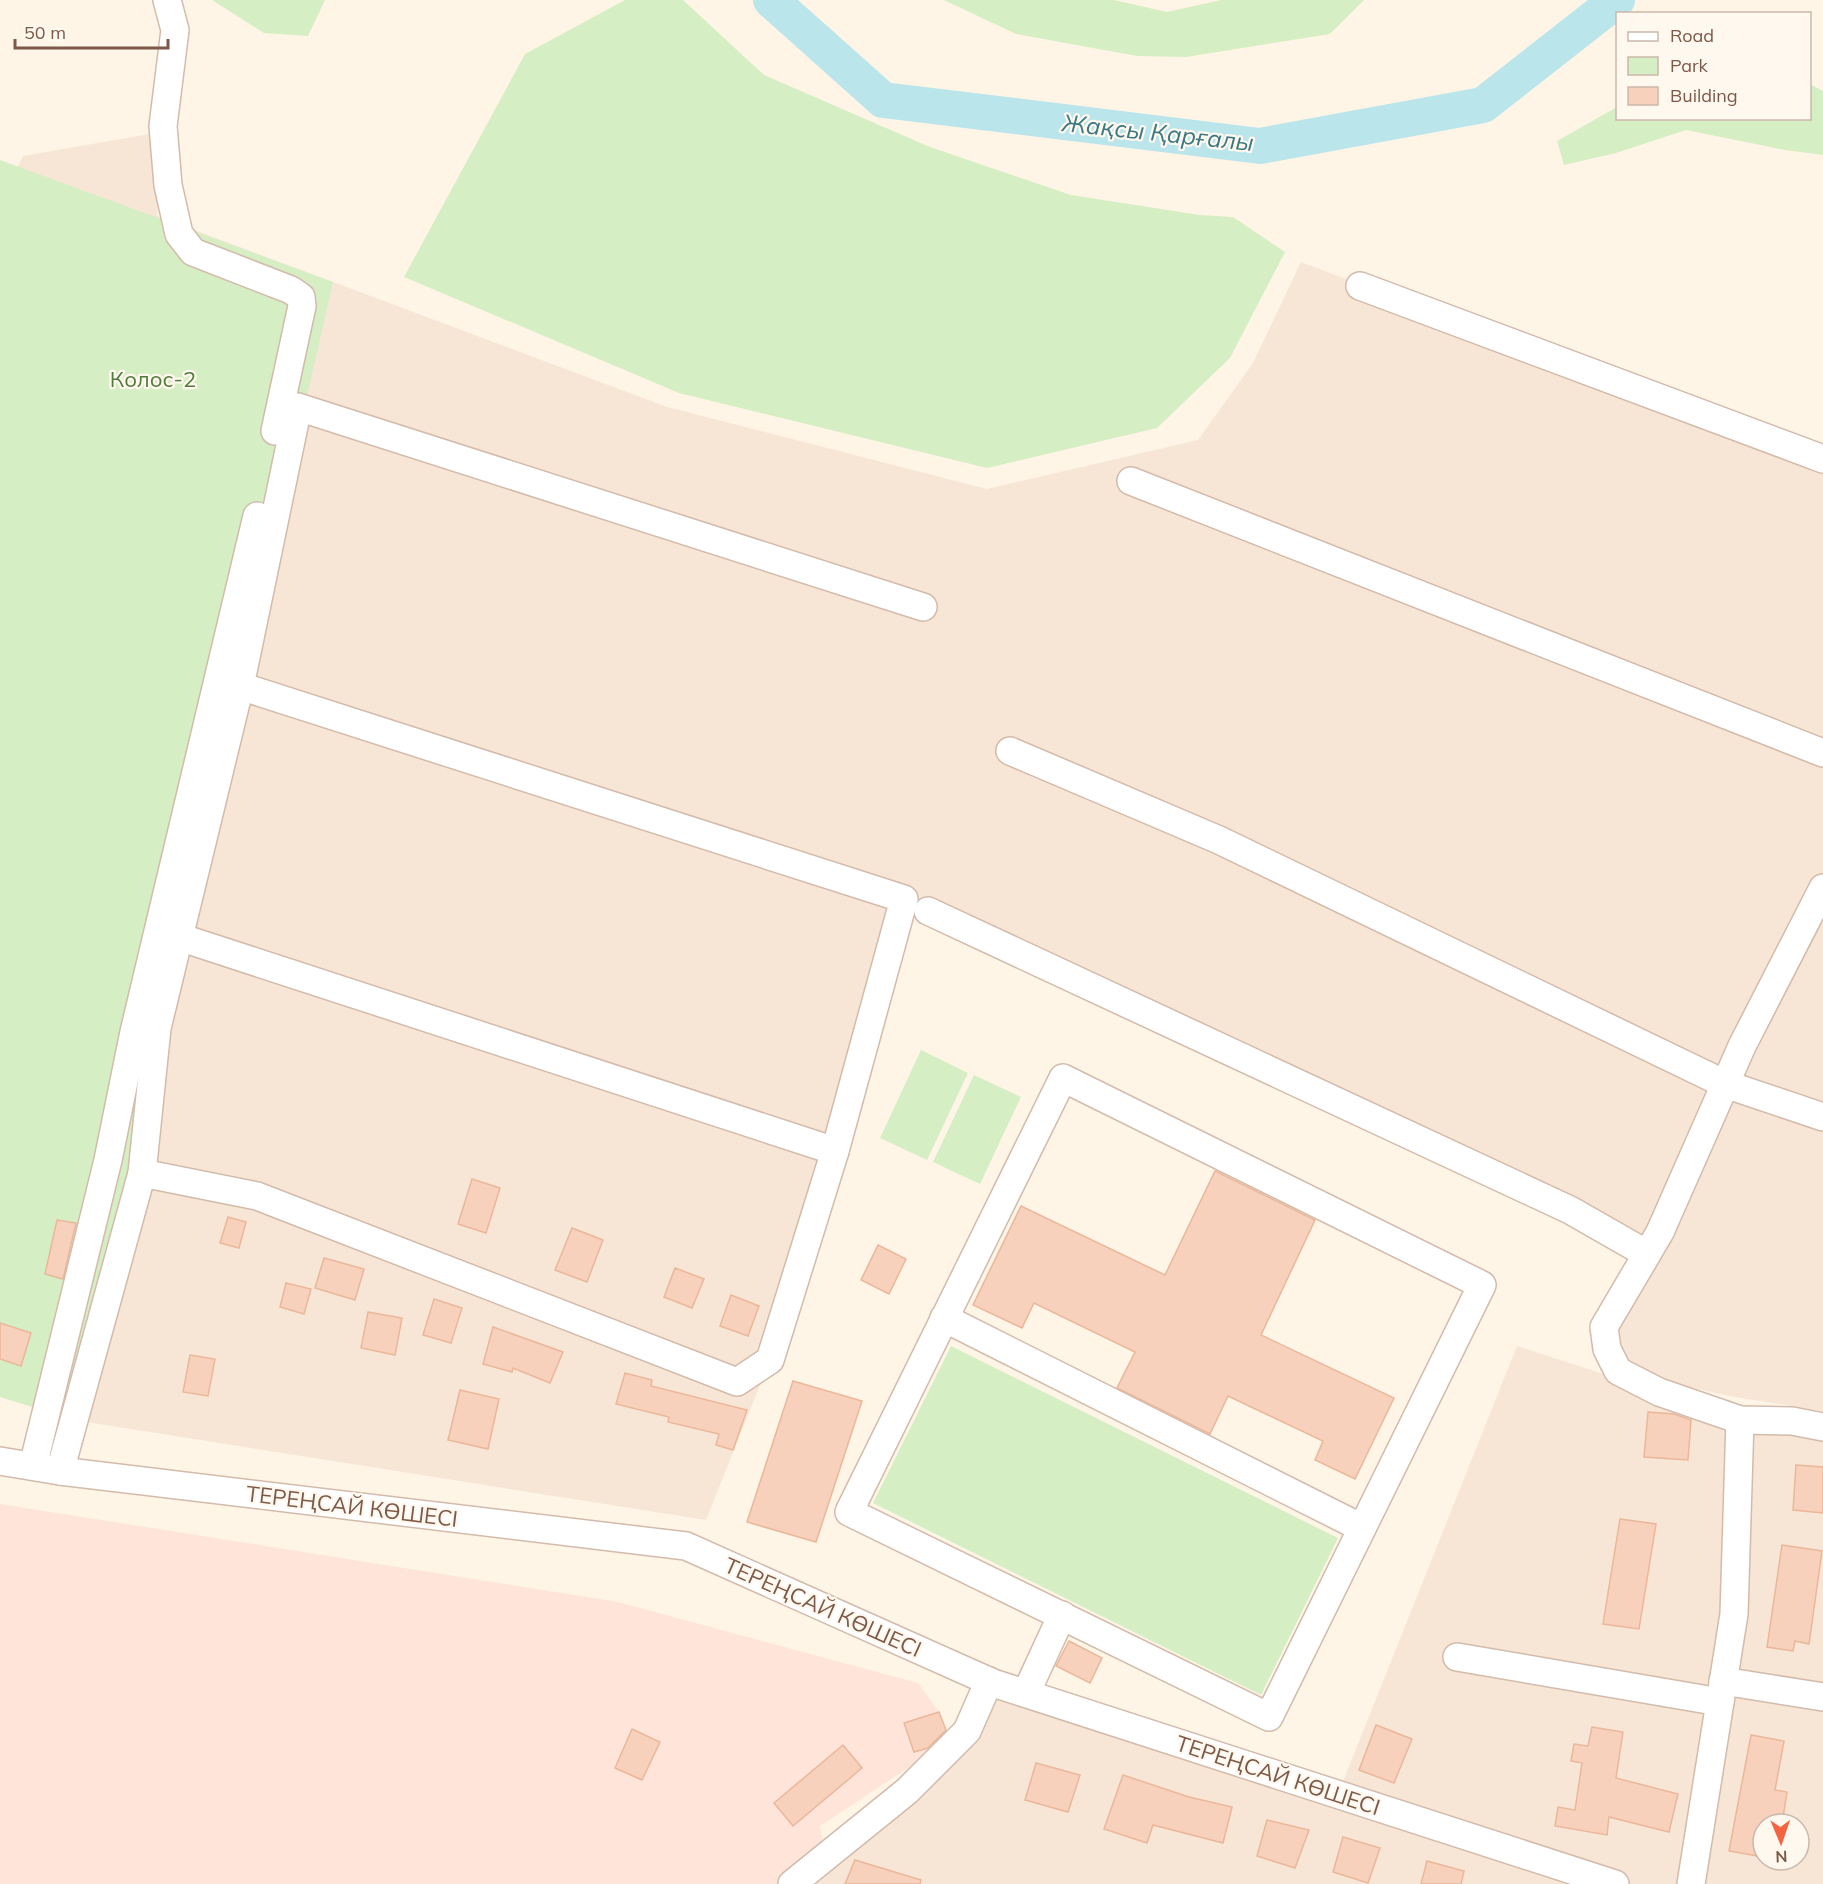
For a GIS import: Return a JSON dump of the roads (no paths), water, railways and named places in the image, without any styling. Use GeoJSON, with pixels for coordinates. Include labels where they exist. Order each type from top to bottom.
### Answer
{"type":"FeatureCollection","features":[{"type":"Feature","properties":{"kind":"street"},"geometry":{"type":"LineString","coordinates":[[33,1466],[108,1160],[134,1032],[230,632],[302,306],[301,297],[291,290],[193,252],[179,234],[168,185],[163,126],[175,30],[167,0]]}},
{"type":"Feature","properties":{"kind":"street"},"geometry":{"type":"LineString","coordinates":[[1360,286],[1823,459]]}},
{"type":"Feature","properties":{"kind":"street"},"geometry":{"type":"LineString","coordinates":[[60,1471],[142,1173],[157,1028],[240,686],[298,407],[923,607]]}},
{"type":"Feature","properties":{"kind":"street"},"geometry":{"type":"LineString","coordinates":[[1131,481],[1823,753]]}},
{"type":"Feature","properties":{"kind":"street"},"geometry":{"type":"LineString","coordinates":[[142,1173],[257,1196],[737,1382],[770,1360],[835,1151],[904,899],[240,686]]}},
{"type":"Feature","properties":{"kind":"street"},"geometry":{"type":"LineString","coordinates":[[1010,751],[1219,840],[1725,1084],[1823,1117]]}},
{"type":"Feature","properties":{"kind":"street"},"geometry":{"type":"LineString","coordinates":[[1823,888],[1725,1084],[1660,1232],[1604,1327],[1607,1349],[1618,1371],[1659,1392],[1740,1420],[1792,1421],[1823,1427]]}},
{"type":"Feature","properties":{"kind":"street"},"geometry":{"type":"LineString","coordinates":[[928,911],[1560,1205],[1647,1254]]}},
{"type":"Feature","properties":{"kind":"street"},"geometry":{"type":"LineString","coordinates":[[179,937],[835,1151]]}},
{"type":"Feature","properties":{"kind":"street"},"geometry":{"type":"LineString","coordinates":[[1063,1078],[1482,1285],[1362,1528],[1269,1717],[849,1512],[1063,1078]]}},
{"type":"Feature","properties":{"kind":"street"},"geometry":{"type":"LineString","coordinates":[[944,1318],[1362,1528]]}},
{"type":"Feature","properties":{"kind":"street"},"geometry":{"type":"LineString","coordinates":[[1691,1884],[1734,1614],[1740,1420]]}},
{"type":"Feature","properties":{"kind":"street","name":"ТЕРЕҢСАЙ КӨШЕСІ"},"geometry":{"type":"LineString","coordinates":[[0,1461],[60,1471],[686,1546],[990,1681],[1616,1884]]}},
{"type":"Feature","properties":{"kind":"street"},"geometry":{"type":"LineString","coordinates":[[1026,1693],[1062,1615]]}},
{"type":"Feature","properties":{"kind":"street"},"geometry":{"type":"LineString","coordinates":[[1457,1657],[1721,1691],[1823,1697]]}},
{"type":"Feature","properties":{"kind":"street"},"geometry":{"type":"LineString","coordinates":[[792,1884],[908,1791],[967,1731],[990,1681]]}},
{"type":"Feature","properties":{"kind":"waterway","name":"Жақсы Қарғалы"},"geometry":{"type":"LineString","coordinates":[[771,0],[883,100],[1260,146],[1483,105],[1617,0]]}},
{"type":"Feature","properties":{"kind":"park label","name":"Колос-2"},"geometry":{"type":"Point","coordinates":[153,379]}}]}
